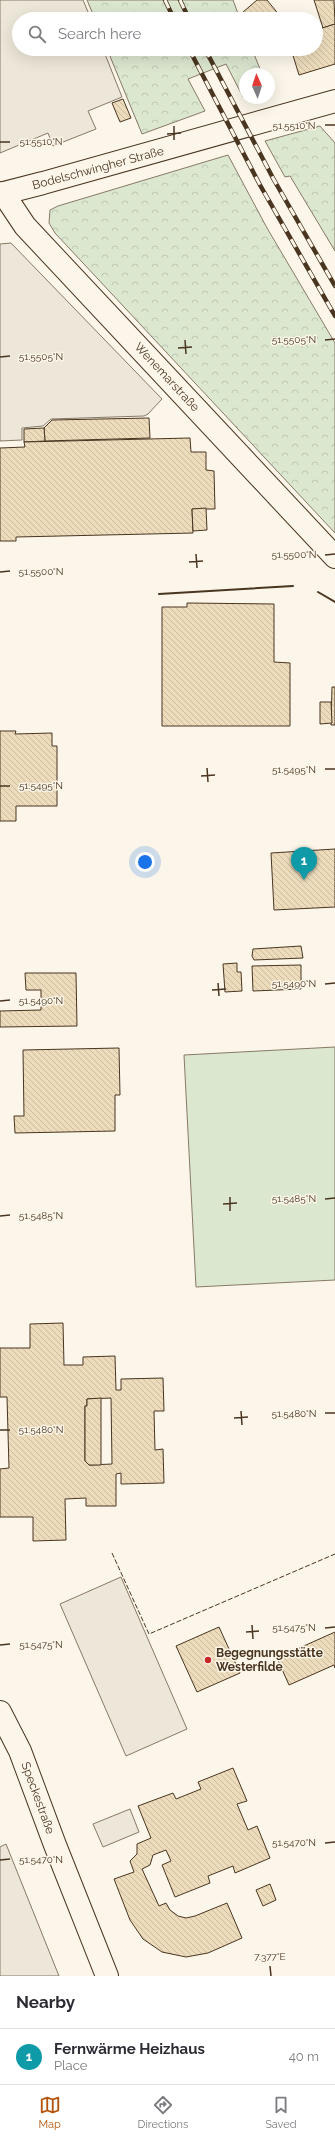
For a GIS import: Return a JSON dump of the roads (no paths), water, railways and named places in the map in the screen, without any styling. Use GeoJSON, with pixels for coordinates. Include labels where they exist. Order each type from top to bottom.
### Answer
{"type":"FeatureCollection","features":[{"type":"Feature","properties":{"kind":"street","name":"Bodelschwingher Straße"},"geometry":{"type":"LineString","coordinates":[[2,194],[335,101]]}},
{"type":"Feature","properties":{"kind":"street","name":"Wenemarstraße"},"geometry":{"type":"LineString","coordinates":[[2,194],[25,226],[335,557]]}},
{"type":"Feature","properties":{"kind":"street","name":"Speckestraße"},"geometry":{"type":"LineString","coordinates":[[0,1712],[20,1751],[55,1845],[107,1976]]}},
{"type":"Feature","properties":{"kind":"railway"},"geometry":{"type":"LineString","coordinates":[[165,0],[171,12]]}},
{"type":"Feature","properties":{"kind":"railway"},"geometry":{"type":"LineString","coordinates":[[180,0],[186,12]]}},
{"type":"Feature","properties":{"kind":"railway"},"geometry":{"type":"LineString","coordinates":[[193,56],[260,185],[335,316]]}},
{"type":"Feature","properties":{"kind":"railway"},"geometry":{"type":"LineString","coordinates":[[209,56],[274,180],[335,286]]}},
{"type":"Feature","properties":{"kind":"place","name":"Fernwärme Heizhaus"},"geometry":{"type":"Point","coordinates":[304,880]}},
{"type":"Feature","properties":{"kind":"place","name":"Begegnungsstätte Westerfilde"},"geometry":{"type":"Point","coordinates":[208,1660]}}]}
